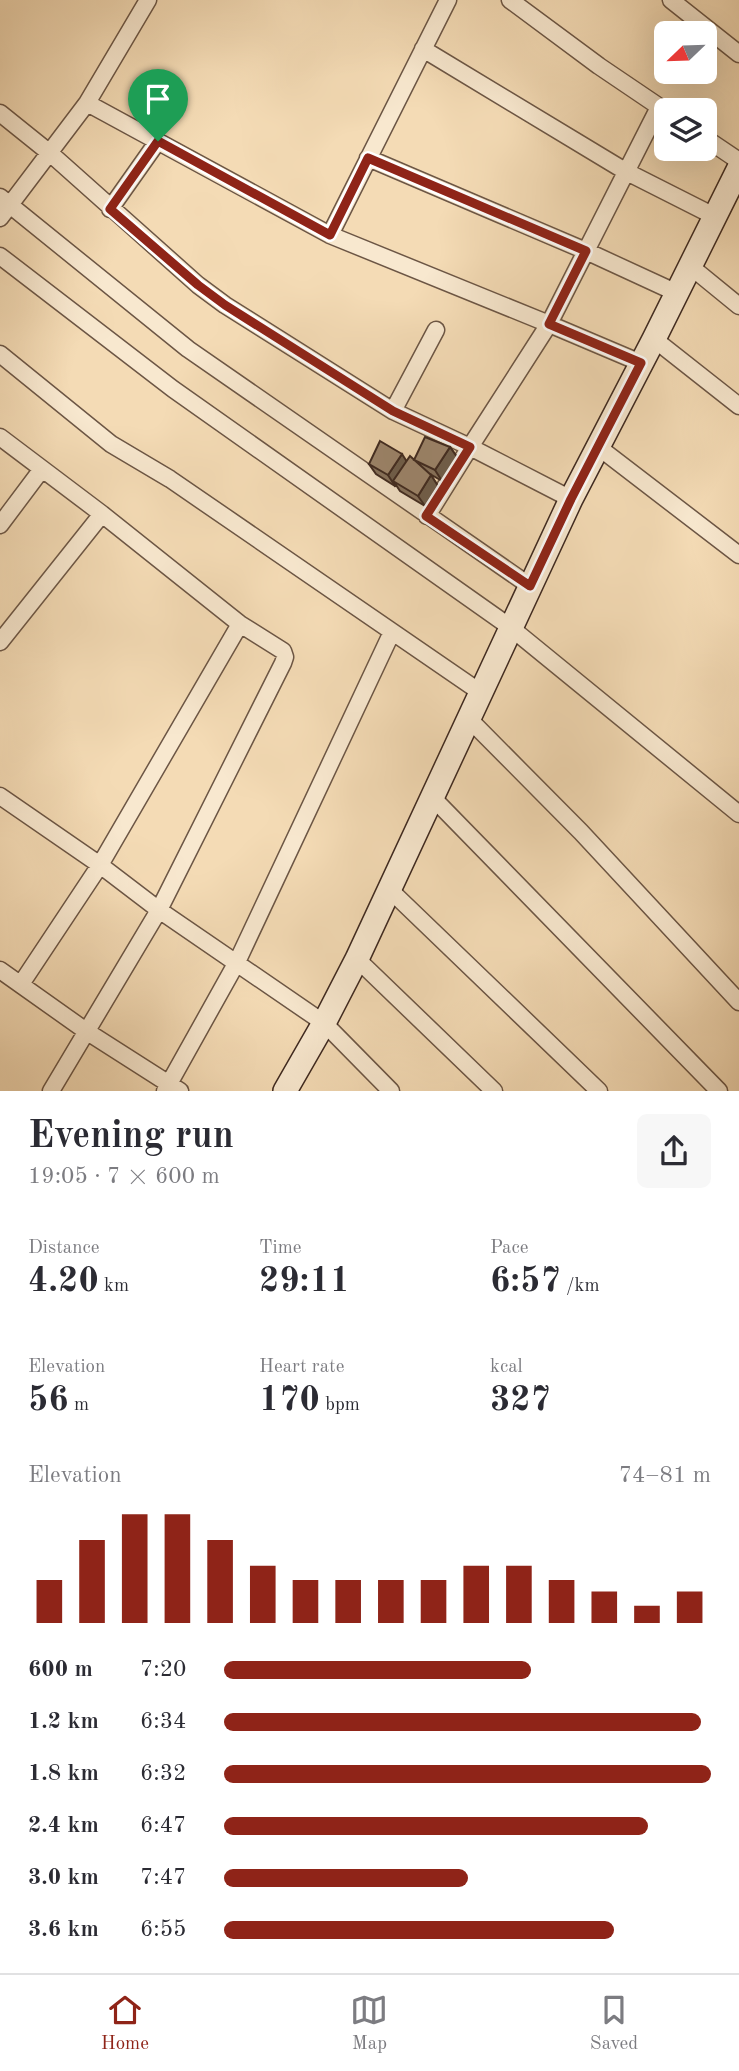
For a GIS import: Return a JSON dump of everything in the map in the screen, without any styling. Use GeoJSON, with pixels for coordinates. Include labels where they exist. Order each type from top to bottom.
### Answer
{"type":"FeatureCollection","features":[{"type":"Feature","properties":{"kind":"street"},"geometry":{"type":"LineString","coordinates":[[148,0],[88,103],[51,154],[3,206],[188,349],[530,586]]}},
{"type":"Feature","properties":{"kind":"street"},"geometry":{"type":"LineString","coordinates":[[330,235],[448,0]]}},
{"type":"Feature","properties":{"kind":"street"},"geometry":{"type":"LineString","coordinates":[[510,0],[654,103]]}},
{"type":"Feature","properties":{"kind":"street"},"geometry":{"type":"LineString","coordinates":[[678,2],[739,54]]}},
{"type":"Feature","properties":{"kind":"street"},"geometry":{"type":"LineString","coordinates":[[423,49],[625,171],[714,216]]}},
{"type":"Feature","properties":{"kind":"street"},"geometry":{"type":"LineString","coordinates":[[88,103],[330,235],[641,363]]}},
{"type":"Feature","properties":{"kind":"street"},"geometry":{"type":"LineString","coordinates":[[0,113],[51,154],[198,285],[225,305],[393,411],[571,499]]}},
{"type":"Feature","properties":{"kind":"street"},"geometry":{"type":"LineString","coordinates":[[426,516],[549,324],[625,171],[654,124]]}},
{"type":"Feature","properties":{"kind":"street"},"geometry":{"type":"LineString","coordinates":[[110,209],[158,141]]}},
{"type":"Feature","properties":{"kind":"street"},"geometry":{"type":"LineString","coordinates":[[717,146],[739,161]]}},
{"type":"Feature","properties":{"kind":"street"},"geometry":{"type":"LineString","coordinates":[[368,158],[677,293]]}},
{"type":"Feature","properties":{"kind":"street"},"geometry":{"type":"LineString","coordinates":[[285,1091],[357,959],[571,499],[739,168]]}},
{"type":"Feature","properties":{"kind":"street"},"geometry":{"type":"LineString","coordinates":[[0,257],[173,389],[510,627],[739,814]]}},
{"type":"Feature","properties":{"kind":"street"},"geometry":{"type":"LineString","coordinates":[[690,266],[739,306]]}},
{"type":"Feature","properties":{"kind":"street"},"geometry":{"type":"LineString","coordinates":[[393,411],[436,330]]}},
{"type":"Feature","properties":{"kind":"street"},"geometry":{"type":"LineString","coordinates":[[654,339],[739,406]]}},
{"type":"Feature","properties":{"kind":"street"},"geometry":{"type":"LineString","coordinates":[[0,354],[111,443],[170,479],[480,692]]}},
{"type":"Feature","properties":{"kind":"street"},"geometry":{"type":"LineString","coordinates":[[0,437],[240,624],[283,651],[285,657],[159,910],[51,1091]]}},
{"type":"Feature","properties":{"kind":"street"},"geometry":{"type":"LineString","coordinates":[[597,446],[739,555]]}},
{"type":"Feature","properties":{"kind":"street"},"geometry":{"type":"LineString","coordinates":[[0,525],[42,469]]}},
{"type":"Feature","properties":{"kind":"street"},"geometry":{"type":"LineString","coordinates":[[0,642],[102,514]]}},
{"type":"Feature","properties":{"kind":"street"},"geometry":{"type":"LineString","coordinates":[[21,984],[100,865],[240,624]]}},
{"type":"Feature","properties":{"kind":"street"},"geometry":{"type":"LineString","coordinates":[[2,976],[21,984],[171,1089],[237,962],[392,632]]}},
{"type":"Feature","properties":{"kind":"street"},"geometry":{"type":"LineString","coordinates":[[468,718],[581,832],[739,1002]]}},
{"type":"Feature","properties":{"kind":"street"},"geometry":{"type":"LineString","coordinates":[[0,796],[100,865],[159,910],[324,1023],[391,1091]]}},
{"type":"Feature","properties":{"kind":"street"},"geometry":{"type":"LineString","coordinates":[[432,797],[719,1091]]}},
{"type":"Feature","properties":{"kind":"street"},"geometry":{"type":"LineString","coordinates":[[389,889],[599,1091]]}},
{"type":"Feature","properties":{"kind":"street"},"geometry":{"type":"LineString","coordinates":[[357,959],[494,1091]]}},
{"type":"Feature","properties":{"kind":"building"},"geometry":{"type":"Polygon","coordinates":[[[425,437],[450,447],[435,470],[414,460],[425,437]]]}},
{"type":"Feature","properties":{"kind":"building"},"geometry":{"type":"Polygon","coordinates":[[[380,441],[402,454],[388,475],[369,464],[380,441]]]}},
{"type":"Feature","properties":{"kind":"building"},"geometry":{"type":"Polygon","coordinates":[[[410,456],[431,475],[418,496],[393,481],[410,456]]]}},
{"type":"Feature","properties":{"kind":"route"},"geometry":{"type":"LineString","coordinates":[[158,141],[330,235],[368,158],[586,251],[549,324],[641,363],[597,446],[530,586],[426,516],[470,447],[393,411],[307,355],[256,326],[198,285],[110,209],[158,141]]}}]}
